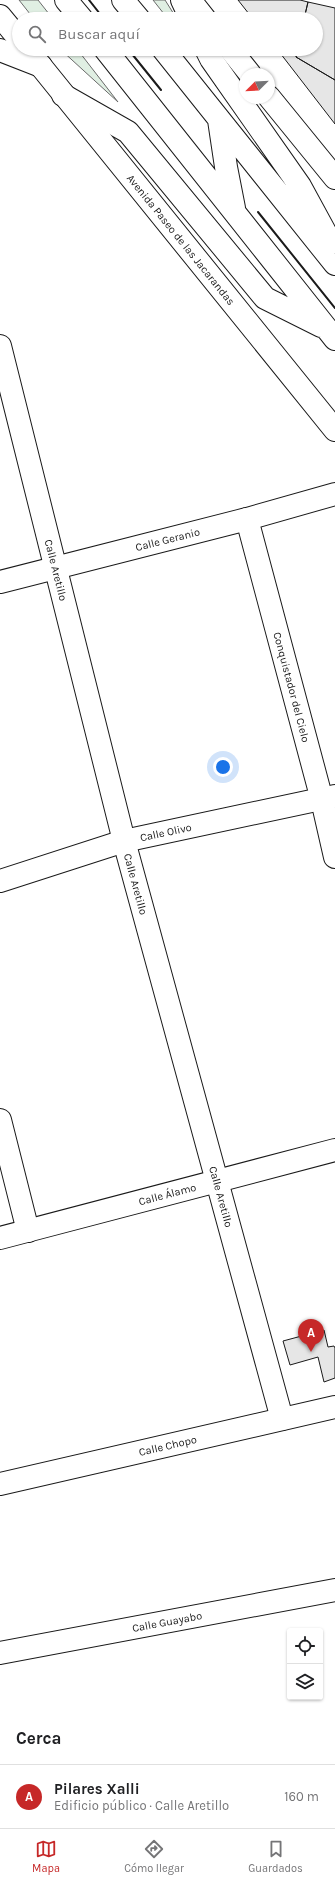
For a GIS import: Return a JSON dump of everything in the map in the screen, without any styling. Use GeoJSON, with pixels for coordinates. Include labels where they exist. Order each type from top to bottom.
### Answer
{"type":"FeatureCollection","features":[{"type":"Feature","properties":{"kind":"main road"},"geometry":{"type":"LineString","coordinates":[[66,0],[76,12]]}},
{"type":"Feature","properties":{"kind":"main road"},"geometry":{"type":"LineString","coordinates":[[123,0],[133,12]]}},
{"type":"Feature","properties":{"kind":"main road"},"geometry":{"type":"LineString","coordinates":[[182,0],[188,12]]}},
{"type":"Feature","properties":{"kind":"main road"},"geometry":{"type":"LineString","coordinates":[[190,0],[199,12]]}},
{"type":"Feature","properties":{"kind":"main road"},"geometry":{"type":"LineString","coordinates":[[0,16],[12,31]]}},
{"type":"Feature","properties":{"kind":"main road"},"geometry":{"type":"LineString","coordinates":[[0,50],[12,55]]}},
{"type":"Feature","properties":{"kind":"main road"},"geometry":{"type":"LineString","coordinates":[[15,56],[41,66]]}},
{"type":"Feature","properties":{"kind":"main road","name":"Avenida Paseo de las Jacarandas"},"geometry":{"type":"LineString","coordinates":[[33,56],[335,430]]}},
{"type":"Feature","properties":{"kind":"main road"},"geometry":{"type":"LineString","coordinates":[[111,56],[331,334]]}},
{"type":"Feature","properties":{"kind":"main road"},"geometry":{"type":"LineString","coordinates":[[169,56],[335,264]]}},
{"type":"Feature","properties":{"kind":"main road"},"geometry":{"type":"LineString","coordinates":[[210,56],[300,186],[335,251]]}},
{"type":"Feature","properties":{"kind":"main road"},"geometry":{"type":"LineString","coordinates":[[236,56],[245,68]]}},
{"type":"Feature","properties":{"kind":"main road"},"geometry":{"type":"LineString","coordinates":[[63,95],[128,132],[265,298],[331,334]]}},
{"type":"Feature","properties":{"kind":"main road"},"geometry":{"type":"LineString","coordinates":[[275,104],[335,178]]}},
{"type":"Feature","properties":{"kind":"main road"},"geometry":{"type":"LineString","coordinates":[[219,119],[235,213]]}},
{"type":"Feature","properties":{"kind":"main road"},"geometry":{"type":"LineString","coordinates":[[183,148],[226,167],[271,184]]}},
{"type":"Feature","properties":{"kind":"main road","name":"Calle Aretillo"},"geometry":{"type":"LineString","coordinates":[[0,346],[124,841],[282,1419]]}},
{"type":"Feature","properties":{"kind":"main road","name":"Calle Geranio"},"geometry":{"type":"LineString","coordinates":[[0,582],[247,519],[335,494]]}},
{"type":"Feature","properties":{"kind":"main road","name":"Conquistador del Cielo"},"geometry":{"type":"LineString","coordinates":[[247,519],[329,798],[335,857]]}},
{"type":"Feature","properties":{"kind":"main road","name":"Calle Olivo"},"geometry":{"type":"LineString","coordinates":[[0,881],[124,841],[329,798]]}},
{"type":"Feature","properties":{"kind":"main road"},"geometry":{"type":"LineString","coordinates":[[0,1120],[28,1231]]}},
{"type":"Feature","properties":{"kind":"main road","name":"Calle Álamo"},"geometry":{"type":"LineString","coordinates":[[0,1238],[335,1150]]}},
{"type":"Feature","properties":{"kind":"main road","name":"Calle Chopo"},"geometry":{"type":"LineString","coordinates":[[0,1484],[335,1407]]}},
{"type":"Feature","properties":{"kind":"main road","name":"Calle Guayabo"},"geometry":{"type":"LineString","coordinates":[[0,1653],[335,1590]]}},
{"type":"Feature","properties":{"kind":"green space"},"geometry":{"type":"Polygon","coordinates":[[[19,0],[38,0],[47,12],[28,12],[19,0]]]}},
{"type":"Feature","properties":{"kind":"green space"},"geometry":{"type":"Polygon","coordinates":[[[153,0],[165,0],[173,12],[162,12],[153,0]]]}},
{"type":"Feature","properties":{"kind":"green space"},"geometry":{"type":"Polygon","coordinates":[[[68,56],[82,56],[118,102],[68,56]]]}},
{"type":"Feature","properties":{"kind":"building"},"geometry":{"type":"Polygon","coordinates":[[[238,0],[300,0],[308,2],[306,12],[247,12],[238,0]]]}},
{"type":"Feature","properties":{"kind":"building"},"geometry":{"type":"Polygon","coordinates":[[[308,2],[335,8],[335,80],[296,57],[323,56],[323,12],[306,12],[308,2]]]}},
{"type":"Feature","properties":{"kind":"building"},"geometry":{"type":"Polygon","coordinates":[[[282,56],[296,56],[335,80],[335,124],[282,56]]]}},
{"type":"Feature","properties":{"kind":"building"},"geometry":{"type":"Polygon","coordinates":[[[324,1330],[328,1347],[334,1346],[335,1348],[335,1378],[324,1382],[318,1357],[290,1365],[283,1341],[324,1330]]]}},
{"type":"Feature","properties":{"kind":"wall"},"geometry":{"type":"LineString","coordinates":[[89,0],[98,12]]}},
{"type":"Feature","properties":{"kind":"wall"},"geometry":{"type":"LineString","coordinates":[[134,56],[161,90]]}},
{"type":"Feature","properties":{"kind":"wall"},"geometry":{"type":"LineString","coordinates":[[258,212],[335,308]]}},
{"type":"Feature","properties":{"kind":"place","name":"Pilares Xalli"},"geometry":{"type":"Point","coordinates":[311,1352]}}]}
